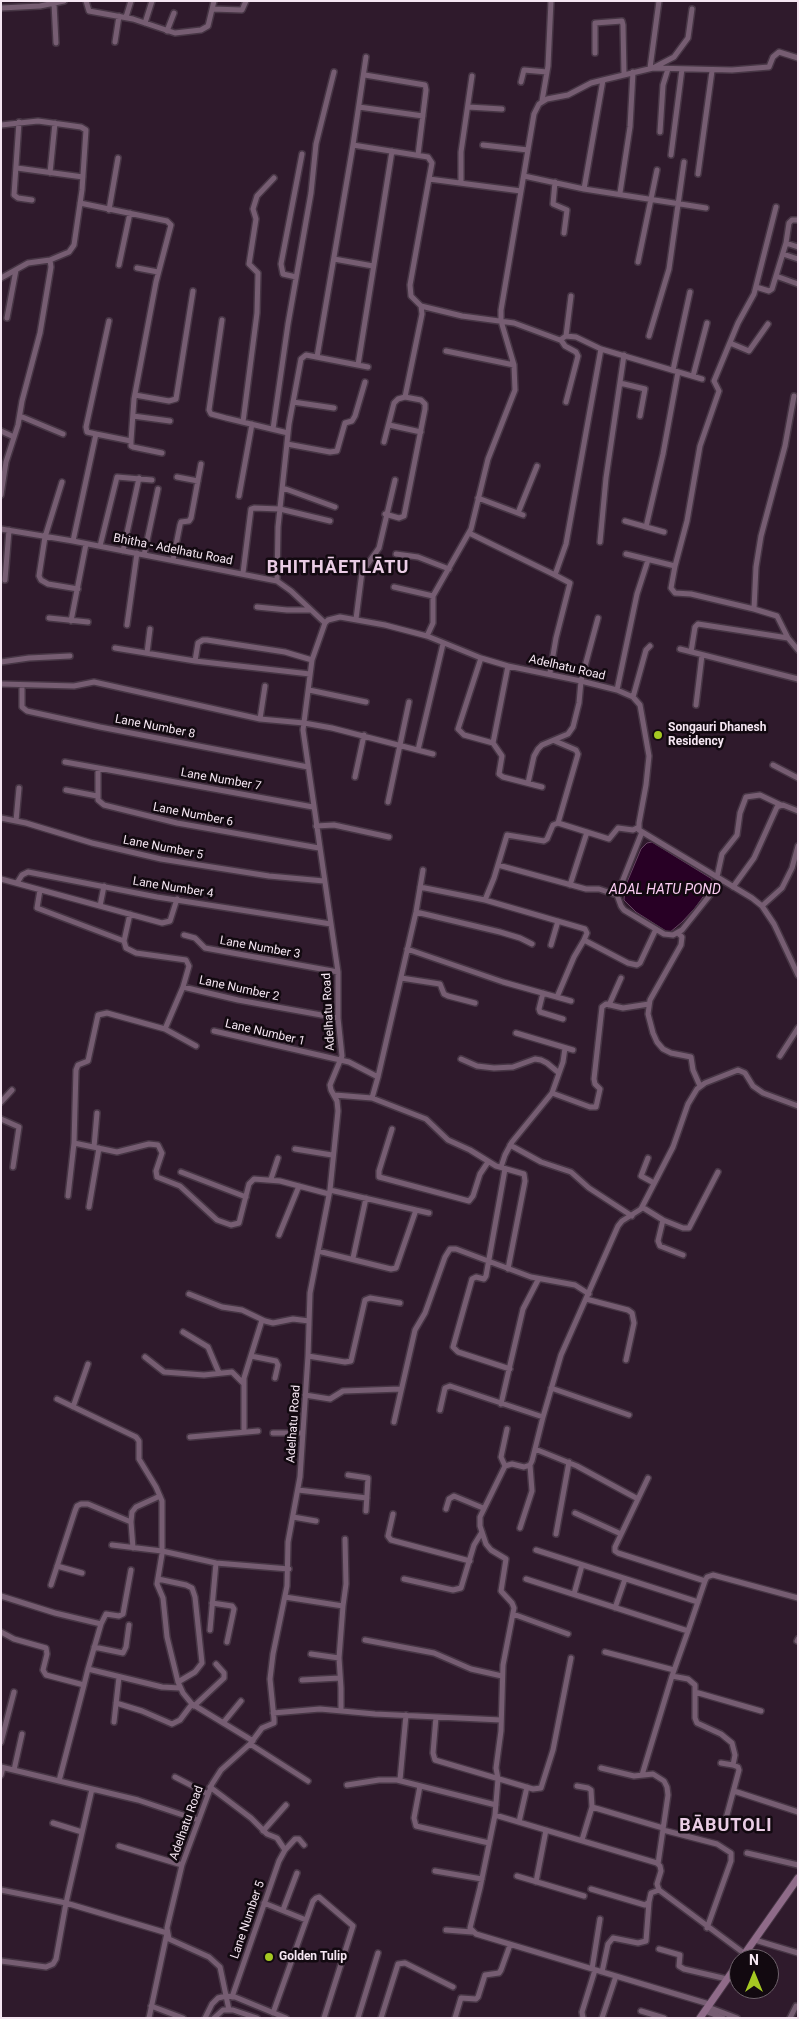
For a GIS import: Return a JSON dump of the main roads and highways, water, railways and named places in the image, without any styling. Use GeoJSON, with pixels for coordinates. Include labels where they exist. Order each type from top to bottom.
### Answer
{"type":"FeatureCollection","features":[{"type":"Feature","properties":{"kind":"main road"},"geometry":{"type":"LineString","coordinates":[[748,1949],[798,1878]]}},
{"type":"Feature","properties":{"kind":"main road"},"geometry":{"type":"LineString","coordinates":[[700,2018],[729,1977]]}},
{"type":"Feature","properties":{"kind":"water","name":"ADAL HATU POND"},"geometry":{"type":"Polygon","coordinates":[[[652,842],[712,879],[711,886],[695,908],[669,933],[636,912],[624,900],[625,887],[641,849],[647,843],[652,842]]]}},
{"type":"Feature","properties":{"kind":"place","name":"Songauri Dhanesh Residency"},"geometry":{"type":"Point","coordinates":[658,735]}},
{"type":"Feature","properties":{"kind":"place","name":"Golden Tulip"},"geometry":{"type":"Point","coordinates":[269,1957]}},
{"type":"Feature","properties":{"kind":"district","name":"BHITHĀETLĀTU"},"geometry":{"type":"Point","coordinates":[338,568]}},
{"type":"Feature","properties":{"kind":"district","name":"BĀBUTOLI"},"geometry":{"type":"Point","coordinates":[726,1826]}}]}
